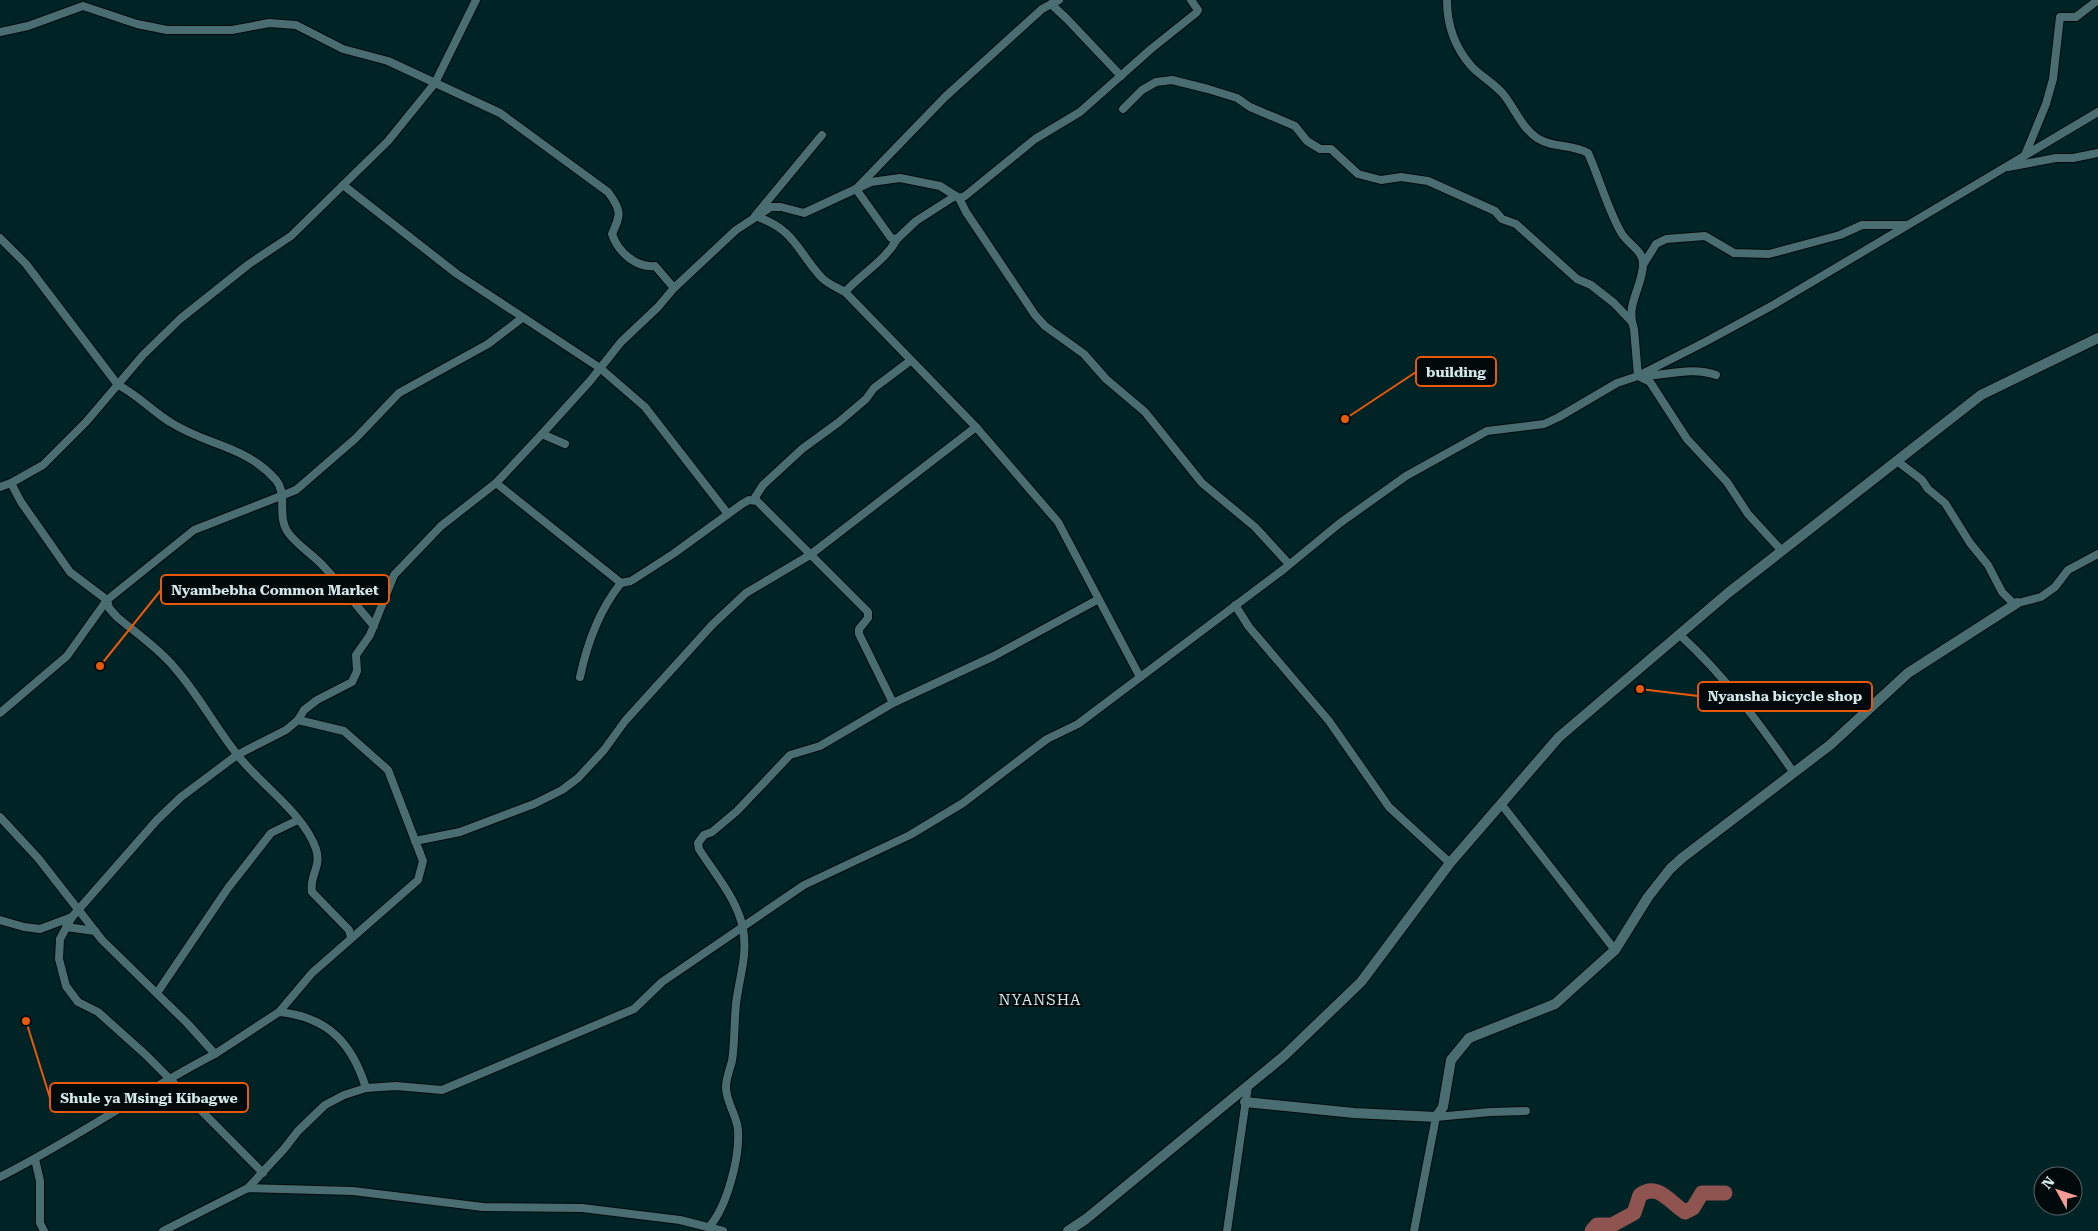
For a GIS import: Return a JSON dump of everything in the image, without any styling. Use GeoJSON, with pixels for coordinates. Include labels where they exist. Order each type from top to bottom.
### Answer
{"type":"FeatureCollection","features":[{"type":"Feature","properties":{"kind":"street"},"geometry":{"type":"LineString","coordinates":[[0,487],[43,465],[86,422],[143,355],[180,319],[250,264],[291,236],[388,142],[435,83],[476,0]]}},
{"type":"Feature","properties":{"kind":"street"},"geometry":{"type":"LineString","coordinates":[[856,189],[945,97],[1042,8],[1059,0]]}},
{"type":"Feature","properties":{"kind":"street"},"geometry":{"type":"LineString","coordinates":[[845,292],[859,276],[887,255],[897,239],[916,221],[990,177],[1036,139],[1080,112],[1196,13],[1198,10],[1191,0]]}},
{"type":"Feature","properties":{"kind":"street"},"geometry":{"type":"LineString","coordinates":[[1447,0],[1447,20],[1459,49],[1472,66],[1503,94],[1529,130],[1546,143],[1578,148],[1588,153],[1622,235],[1641,254],[1643,265]]}},
{"type":"Feature","properties":{"kind":"street"},"geometry":{"type":"LineString","coordinates":[[2025,155],[2046,104],[2053,79],[2060,17],[2076,16],[2098,0]]}},
{"type":"Feature","properties":{"kind":"street"},"geometry":{"type":"LineString","coordinates":[[1051,4],[1067,18],[1121,76]]}},
{"type":"Feature","properties":{"kind":"street"},"geometry":{"type":"LineString","coordinates":[[0,32],[28,26],[83,6],[143,25],[168,30],[227,30],[263,24],[287,23],[296,25],[343,49],[388,61],[500,113],[608,192],[618,205],[620,212],[612,234],[615,244],[636,263],[647,267],[656,266],[674,288]]}},
{"type":"Feature","properties":{"kind":"street"},"geometry":{"type":"LineString","coordinates":[[1123,109],[1147,86],[1165,80],[1208,89],[1237,98],[1250,107],[1295,126],[1307,141],[1320,148],[1331,149],[1358,174],[1381,180],[1400,177],[1428,181],[1495,211],[1502,219],[1516,224],[1577,279],[1591,285],[1614,303],[1631,321],[1634,328],[1638,376]]}},
{"type":"Feature","properties":{"kind":"street"},"geometry":{"type":"LineString","coordinates":[[163,1231],[248,1188],[314,1114],[344,1095],[366,1088],[396,1086],[442,1090],[634,1008],[662,982],[804,885],[910,835],[963,803],[1046,739],[1078,724],[1340,523],[1406,476],[1487,431],[1544,424],[1579,407],[1617,383],[1638,376],[1775,304],[2098,112]]}},
{"type":"Feature","properties":{"kind":"street"},"geometry":{"type":"LineString","coordinates":[[755,216],[822,134]]}},
{"type":"Feature","properties":{"kind":"street"},"geometry":{"type":"LineString","coordinates":[[2004,168],[2056,158],[2068,159],[2098,154]]}},
{"type":"Feature","properties":{"kind":"street"},"geometry":{"type":"LineString","coordinates":[[263,1173],[168,1078],[98,1012],[78,1002],[66,986],[58,959],[60,939],[72,917],[157,820],[181,797],[237,755],[286,730],[298,720],[304,710],[317,700],[352,682],[357,671],[356,655],[370,635],[394,575],[441,526],[496,483],[542,434],[621,342],[658,307],[674,288],[736,230],[755,216],[771,207],[781,207],[804,213],[871,182],[900,178],[940,186],[957,197],[1035,315],[1045,326],[1084,354],[1106,379],[1145,412],[1202,484],[1255,528],[1289,564]]}},
{"type":"Feature","properties":{"kind":"street"},"geometry":{"type":"LineString","coordinates":[[343,185],[457,274],[600,368],[645,407],[728,514]]}},
{"type":"Feature","properties":{"kind":"street"},"geometry":{"type":"LineString","coordinates":[[856,189],[891,238],[897,239]]}},
{"type":"Feature","properties":{"kind":"street"},"geometry":{"type":"LineString","coordinates":[[755,216],[774,223],[794,240],[823,279],[845,292],[976,427],[1058,522],[1140,676]]}},
{"type":"Feature","properties":{"kind":"street"},"geometry":{"type":"LineString","coordinates":[[1631,321],[1631,308],[1643,265],[1656,244],[1666,239],[1705,236],[1734,253],[1769,254],[1840,235],[1862,225],[1908,225]]}},
{"type":"Feature","properties":{"kind":"street"},"geometry":{"type":"LineString","coordinates":[[0,238],[26,264],[118,385],[134,393],[170,422],[195,436],[250,457],[277,481],[283,496],[282,516],[287,530],[325,568],[374,626]]}},
{"type":"Feature","properties":{"kind":"street"},"geometry":{"type":"LineString","coordinates":[[0,713],[67,656],[107,600],[194,530],[296,490],[356,438],[399,393],[488,344],[522,318]]}},
{"type":"Feature","properties":{"kind":"street"},"geometry":{"type":"LineString","coordinates":[[1068,1231],[1086,1219],[1284,1056],[1361,982],[1450,863],[1559,737],[1680,634],[1782,551],[1981,395],[2098,338]]}},
{"type":"Feature","properties":{"kind":"street"},"geometry":{"type":"LineString","coordinates":[[580,677],[583,662],[604,608],[621,583],[631,581],[673,554],[742,504],[754,499],[763,485],[802,449],[839,422],[866,399],[874,388],[910,361]]}},
{"type":"Feature","properties":{"kind":"street"},"geometry":{"type":"LineString","coordinates":[[1638,376],[1657,376],[1698,371],[1716,375]]}},
{"type":"Feature","properties":{"kind":"street"},"geometry":{"type":"LineString","coordinates":[[1638,376],[1650,382],[1687,439],[1727,482],[1748,514],[1782,551]]}},
{"type":"Feature","properties":{"kind":"street"},"geometry":{"type":"LineString","coordinates":[[415,841],[460,832],[534,804],[562,790],[578,778],[604,750],[625,721],[712,625],[746,593],[810,555],[976,427]]}},
{"type":"Feature","properties":{"kind":"street"},"geometry":{"type":"LineString","coordinates":[[542,434],[565,444]]}},
{"type":"Feature","properties":{"kind":"street"},"geometry":{"type":"LineString","coordinates":[[1897,461],[1922,480],[1928,489],[1945,503],[1970,543],[1988,565],[2002,592],[2008,599],[2017,603]]}},
{"type":"Feature","properties":{"kind":"street"},"geometry":{"type":"LineString","coordinates":[[11,483],[21,502],[70,572],[107,600],[109,608],[117,617],[174,666],[201,701],[237,755],[307,830],[319,864],[312,880],[312,892],[349,930],[351,938]]}},
{"type":"Feature","properties":{"kind":"street"},"geometry":{"type":"LineString","coordinates":[[496,483],[621,583]]}},
{"type":"Feature","properties":{"kind":"street"},"geometry":{"type":"LineString","coordinates":[[754,499],[762,504],[773,518],[868,612],[868,618],[859,628],[859,634],[893,703]]}},
{"type":"Feature","properties":{"kind":"street"},"geometry":{"type":"LineString","coordinates":[[1414,1231],[1436,1117],[1443,1107],[1451,1060],[1468,1038],[1555,1004],[1615,950],[1648,897],[1670,869],[1830,745],[1908,673],[2017,603],[2041,597],[2055,587],[2068,570],[2098,554]]}},
{"type":"Feature","properties":{"kind":"street"},"geometry":{"type":"LineString","coordinates":[[709,1227],[719,1214],[731,1181],[738,1143],[738,1130],[728,1100],[726,1085],[732,1062],[736,1003],[745,954],[743,927],[731,899],[699,849],[698,843],[700,838],[712,832],[737,811],[790,755],[827,742],[893,703],[994,656],[1098,600]]}},
{"type":"Feature","properties":{"kind":"street"},"geometry":{"type":"LineString","coordinates":[[1235,605],[1249,627],[1329,721],[1389,808],[1450,863]]}},
{"type":"Feature","properties":{"kind":"street"},"geometry":{"type":"LineString","coordinates":[[1680,634],[1713,665],[1760,725],[1794,773]]}},
{"type":"Feature","properties":{"kind":"street"},"geometry":{"type":"LineString","coordinates":[[0,1177],[35,1159],[168,1078],[215,1054],[279,1012],[312,973],[418,880],[423,860],[388,770],[344,731],[298,720]]}},
{"type":"Feature","properties":{"kind":"street"},"geometry":{"type":"LineString","coordinates":[[1502,805],[1615,950]]}},
{"type":"Feature","properties":{"kind":"street"},"geometry":{"type":"LineString","coordinates":[[0,818],[38,858],[96,931],[215,1054]]}},
{"type":"Feature","properties":{"kind":"street"},"geometry":{"type":"LineString","coordinates":[[156,993],[228,888],[271,833],[298,820]]}},
{"type":"Feature","properties":{"kind":"street"},"geometry":{"type":"LineString","coordinates":[[0,926],[4,921],[24,927],[40,929],[72,917]]}},
{"type":"Feature","properties":{"kind":"street"},"geometry":{"type":"LineString","coordinates":[[66,928],[96,931]]}},
{"type":"Feature","properties":{"kind":"street"},"geometry":{"type":"LineString","coordinates":[[279,1012],[296,1015],[325,1025],[332,1030],[353,1055],[366,1088]]}},
{"type":"Feature","properties":{"kind":"street"},"geometry":{"type":"LineString","coordinates":[[1227,1231],[1248,1086]]}},
{"type":"Feature","properties":{"kind":"street"},"geometry":{"type":"LineString","coordinates":[[1246,1102],[1354,1113],[1436,1117],[1526,1111]]}},
{"type":"Feature","properties":{"kind":"street"},"geometry":{"type":"LineString","coordinates":[[35,1159],[40,1181],[41,1228]]}},
{"type":"Feature","properties":{"kind":"street"},"geometry":{"type":"LineString","coordinates":[[248,1188],[353,1191],[483,1207],[582,1208],[680,1220],[723,1231]]}},
{"type":"Feature","properties":{"kind":"waterway"},"geometry":{"type":"LineString","coordinates":[[1592,1231],[1597,1225],[1612,1225],[1634,1213],[1640,1195],[1646,1192],[1653,1191],[1664,1195],[1685,1212],[1693,1208],[1702,1193],[1725,1193]]}},
{"type":"Feature","properties":{"kind":"place","name":"building"},"geometry":{"type":"Point","coordinates":[1345,419]}},
{"type":"Feature","properties":{"kind":"place","name":"Nyambebha Common Market"},"geometry":{"type":"Point","coordinates":[100,666]}},
{"type":"Feature","properties":{"kind":"place","name":"Nyansha bicycle shop"},"geometry":{"type":"Point","coordinates":[1640,689]}},
{"type":"Feature","properties":{"kind":"place","name":"Shule ya Msingi Kibagwe"},"geometry":{"type":"Point","coordinates":[26,1021]}},
{"type":"Feature","properties":{"kind":"district","name":"NYANSHA"},"geometry":{"type":"Point","coordinates":[1040,1000]}}]}
